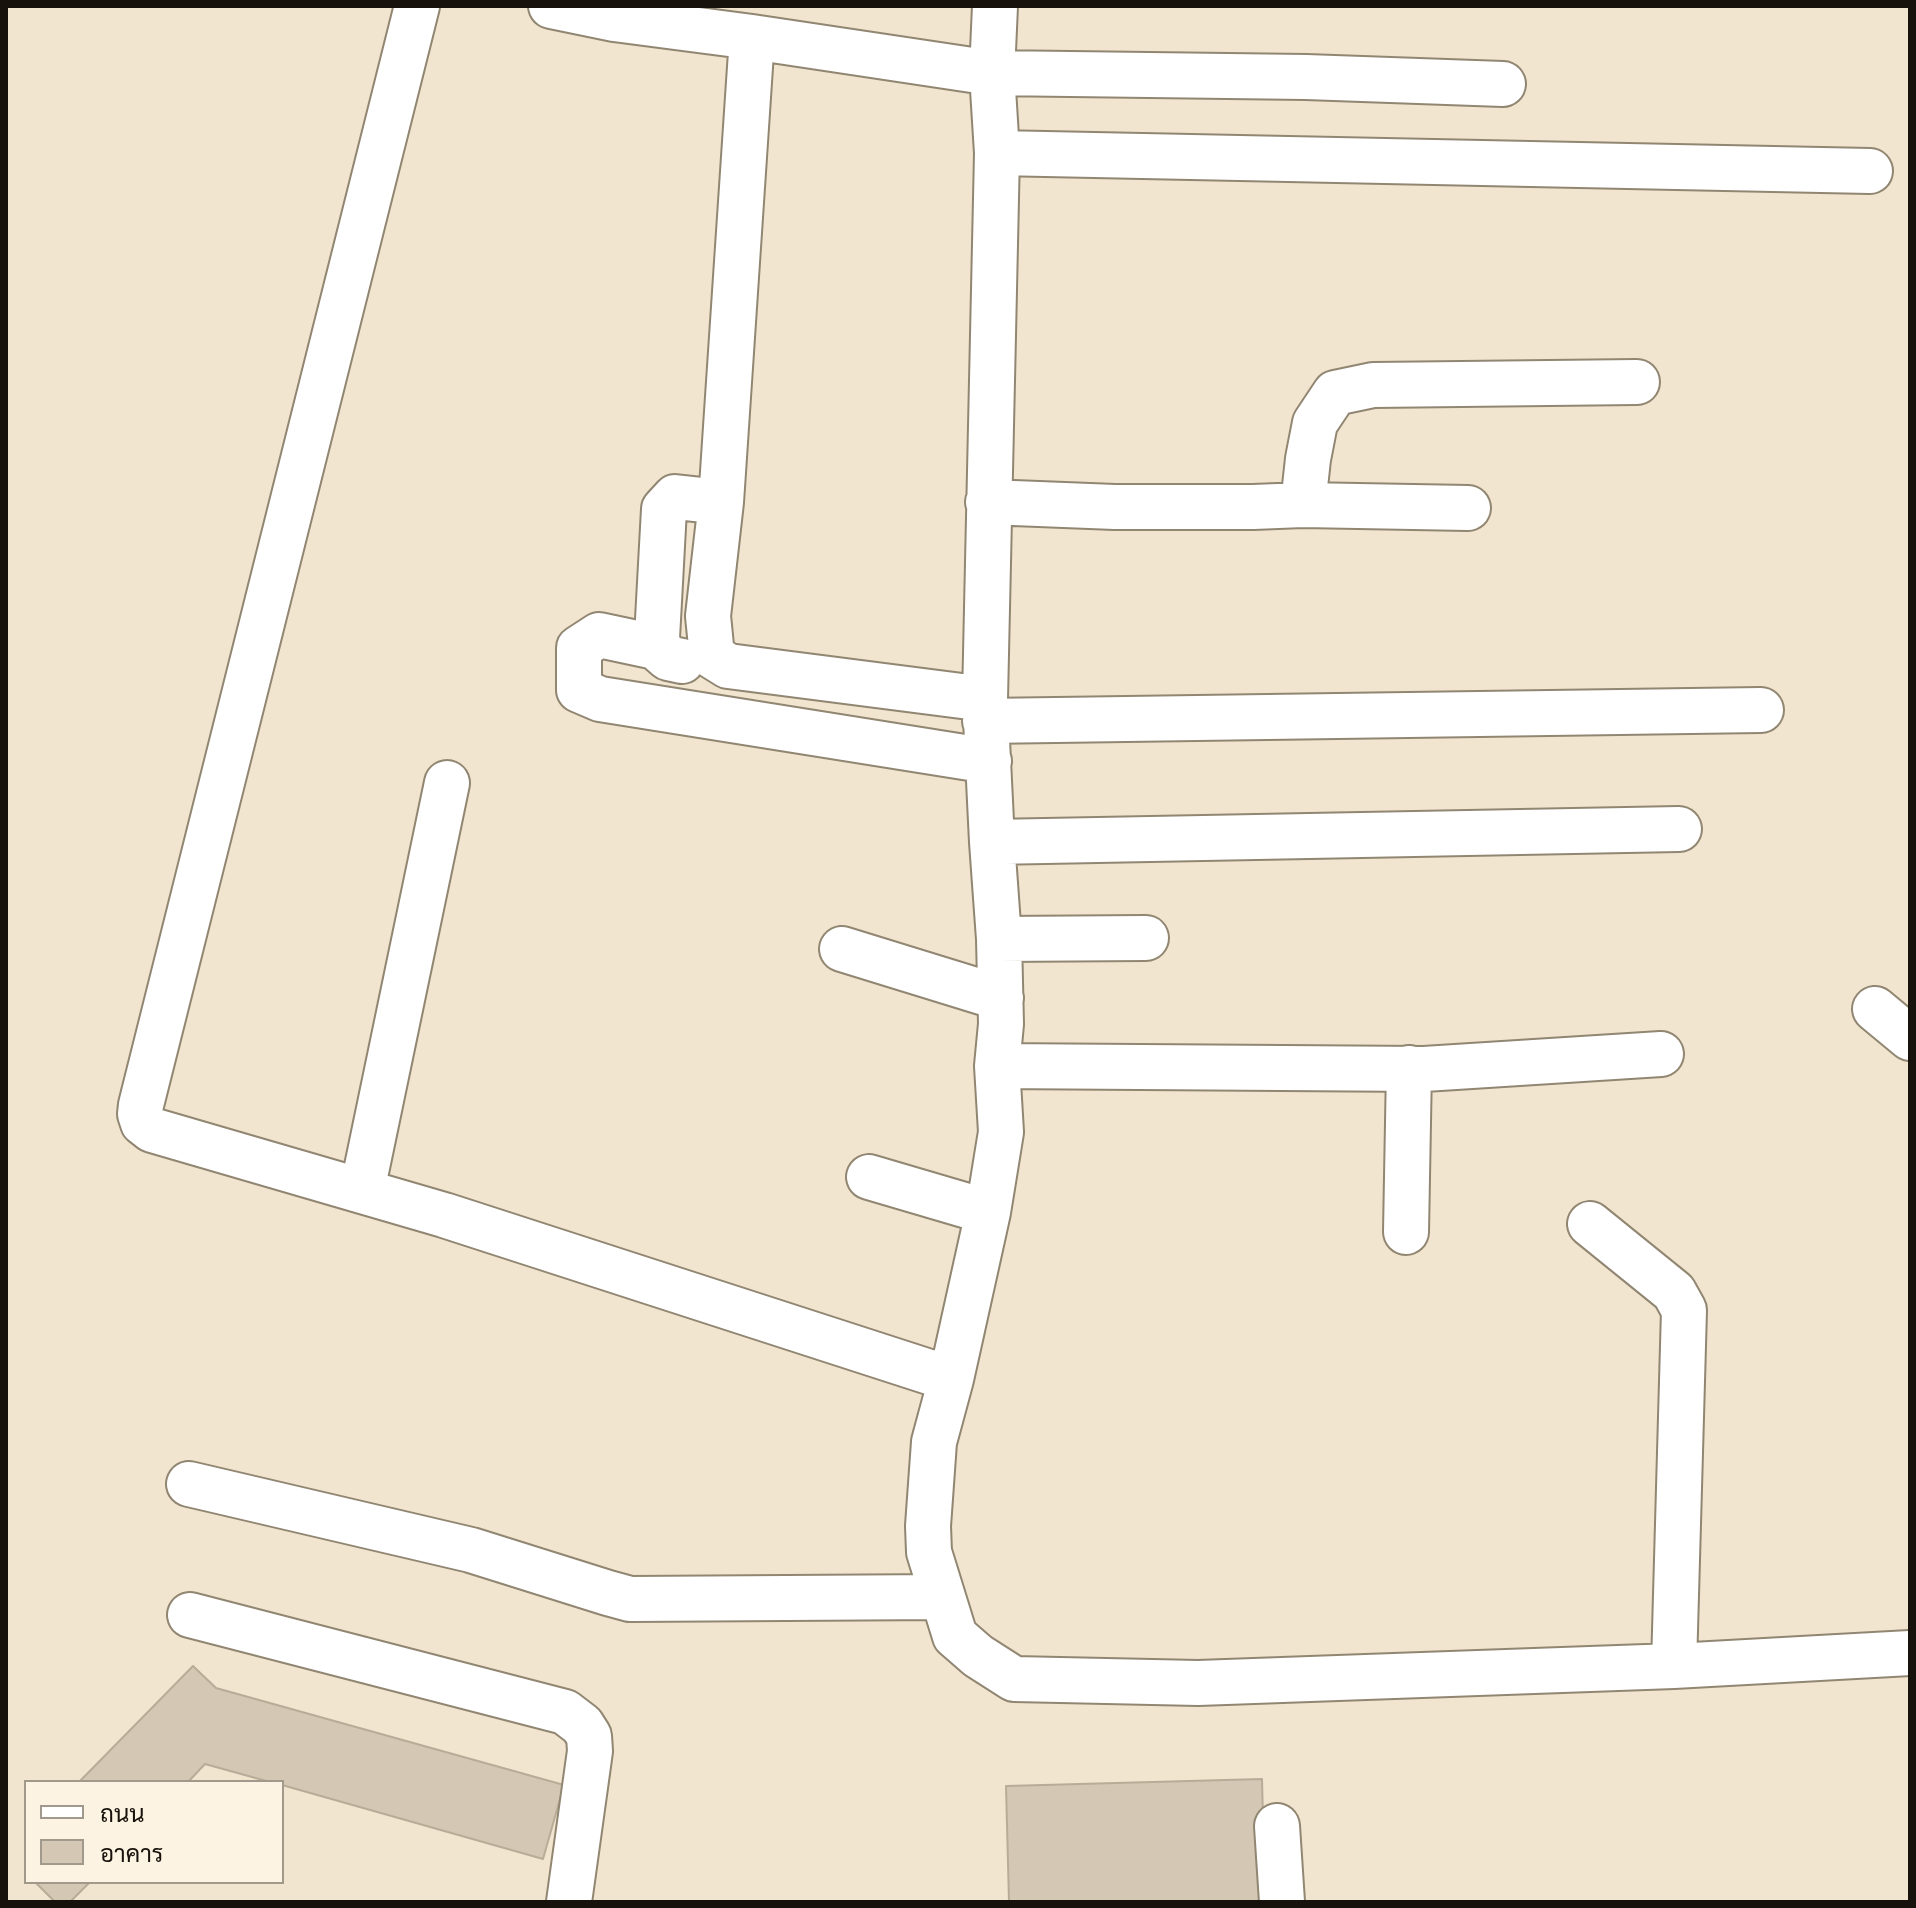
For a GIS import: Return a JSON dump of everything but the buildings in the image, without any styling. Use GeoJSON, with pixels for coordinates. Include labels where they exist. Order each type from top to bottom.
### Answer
{"type":"FeatureCollection","features":[{"type":"Feature","properties":{"kind":"street"},"geometry":{"type":"LineString","coordinates":[[417,6],[140,1114],[143,1123],[152,1130],[444,1215],[951,1379]]}},
{"type":"Feature","properties":{"kind":"street"},"geometry":{"type":"LineString","coordinates":[[551,6],[615,12],[752,37],[992,73],[1306,77],[1503,84]]}},
{"type":"Feature","properties":{"kind":"street"},"geometry":{"type":"LineString","coordinates":[[995,6],[992,73],[997,153],[986,727],[999,939],[1001,1024],[997,1066],[1001,1132],[988,1212],[934,1442],[929,1552],[955,1636],[978,1656],[1014,1679],[1198,1683],[1674,1666],[1910,1653]]}},
{"type":"Feature","properties":{"kind":"street"},"geometry":{"type":"LineString","coordinates":[[728,666],[712,656],[708,616],[721,502],[752,37]]}},
{"type":"Feature","properties":{"kind":"street"},"geometry":{"type":"LineString","coordinates":[[997,153],[1870,171]]}},
{"type":"Feature","properties":{"kind":"street"},"geometry":{"type":"LineString","coordinates":[[1303,505],[1315,423],[1335,393],[1373,385],[1637,382]]}},
{"type":"Feature","properties":{"kind":"street"},"geometry":{"type":"LineString","coordinates":[[721,502],[675,497],[664,509],[657,638],[660,651],[668,658],[694,664],[877,686],[986,727]]}},
{"type":"Feature","properties":{"kind":"street"},"geometry":{"type":"LineString","coordinates":[[988,502],[1115,507],[1303,505],[1468,508]]}},
{"type":"Feature","properties":{"kind":"street"},"geometry":{"type":"LineString","coordinates":[[660,648],[599,635],[579,648],[579,690],[600,699],[872,743],[986,727],[1761,710]]}},
{"type":"Feature","properties":{"kind":"street"},"geometry":{"type":"LineString","coordinates":[[872,743],[877,686]]}},
{"type":"Feature","properties":{"kind":"street"},"geometry":{"type":"LineString","coordinates":[[362,1191],[447,783]]}},
{"type":"Feature","properties":{"kind":"street"},"geometry":{"type":"LineString","coordinates":[[992,842],[1679,829]]}},
{"type":"Feature","properties":{"kind":"street"},"geometry":{"type":"LineString","coordinates":[[999,939],[1146,938]]}},
{"type":"Feature","properties":{"kind":"street"},"geometry":{"type":"LineString","coordinates":[[842,949],[1001,998]]}},
{"type":"Feature","properties":{"kind":"street"},"geometry":{"type":"LineString","coordinates":[[1875,1009],[1910,1038]]}},
{"type":"Feature","properties":{"kind":"street"},"geometry":{"type":"LineString","coordinates":[[997,1066],[1424,1069],[1661,1054]]}},
{"type":"Feature","properties":{"kind":"street"},"geometry":{"type":"LineString","coordinates":[[1406,1232],[1409,1068]]}},
{"type":"Feature","properties":{"kind":"street"},"geometry":{"type":"LineString","coordinates":[[869,1177],[988,1212]]}},
{"type":"Feature","properties":{"kind":"street"},"geometry":{"type":"LineString","coordinates":[[1590,1224],[1674,1292],[1684,1310],[1674,1666]]}},
{"type":"Feature","properties":{"kind":"street"},"geometry":{"type":"LineString","coordinates":[[189,1484],[471,1550],[630,1599],[942,1597]]}},
{"type":"Feature","properties":{"kind":"street"},"geometry":{"type":"LineString","coordinates":[[190,1615],[565,1712],[582,1725],[589,1736],[590,1751],[569,1902]]}},
{"type":"Feature","properties":{"kind":"street"},"geometry":{"type":"LineString","coordinates":[[1277,1826],[1282,1902]]}}]}
